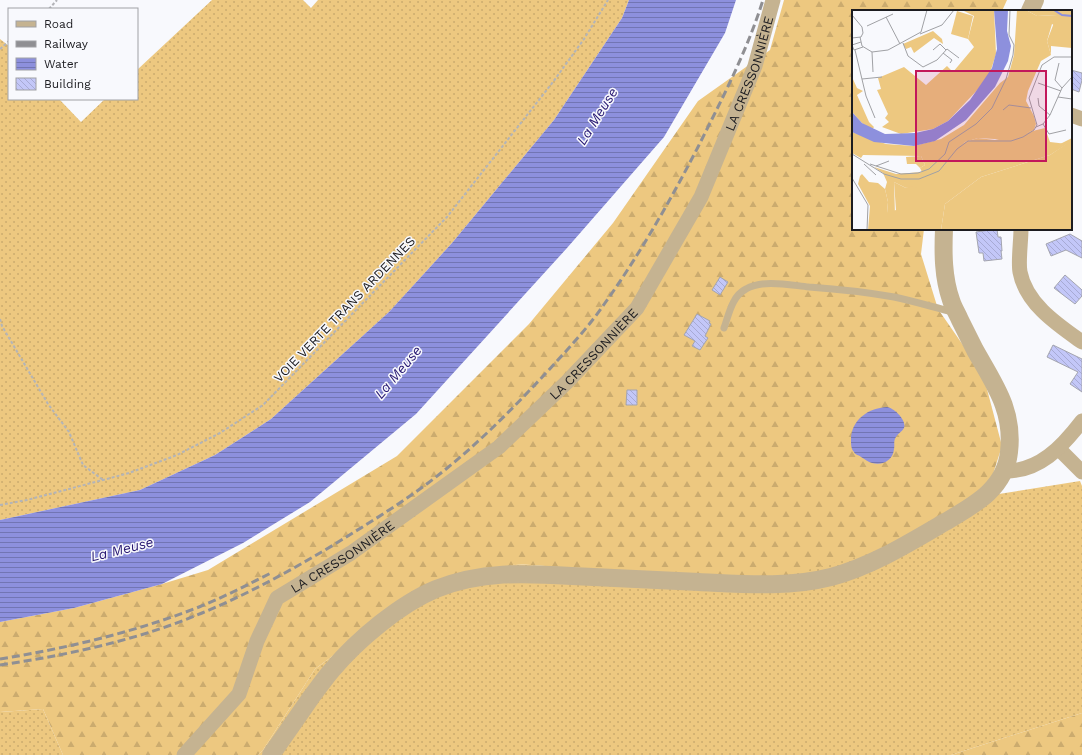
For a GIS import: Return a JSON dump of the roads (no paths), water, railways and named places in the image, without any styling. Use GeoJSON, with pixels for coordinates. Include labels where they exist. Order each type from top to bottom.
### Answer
{"type":"FeatureCollection","features":[{"type":"Feature","properties":{"kind":"street","name":"LA CRESSONNIÈRE"},"geometry":{"type":"LineString","coordinates":[[184,755],[239,694],[258,641],[277,598],[351,553],[498,447],[567,382],[637,308],[701,197],[755,66],[773,0]]}},
{"type":"Feature","properties":{"kind":"street"},"geometry":{"type":"LineString","coordinates":[[1030,10],[1035,0]]}},
{"type":"Feature","properties":{"kind":"street"},"geometry":{"type":"LineString","coordinates":[[1072,115],[1082,119]]}},
{"type":"Feature","properties":{"kind":"street"},"geometry":{"type":"LineString","coordinates":[[271,755],[330,671],[346,655],[399,610],[416,599],[436,590],[478,577],[522,574],[767,584],[810,581],[832,577],[892,553],[962,513],[984,498],[996,484],[1004,471],[1009,453],[1008,422],[1006,409],[1000,392],[974,347],[951,301],[943,256],[944,230]]}},
{"type":"Feature","properties":{"kind":"street"},"geometry":{"type":"LineString","coordinates":[[1021,230],[1020,272],[1028,293],[1038,306],[1061,327],[1082,342]]}},
{"type":"Feature","properties":{"kind":"street"},"geometry":{"type":"LineString","coordinates":[[1004,471],[1013,471],[1038,463],[1059,449],[1082,421]]}},
{"type":"Feature","properties":{"kind":"street"},"geometry":{"type":"LineString","coordinates":[[1059,449],[1082,472]]}},
{"type":"Feature","properties":{"kind":"lane"},"geometry":{"type":"LineString","coordinates":[[724,328],[733,302],[746,288],[777,283],[856,291],[893,297],[957,313]]}},
{"type":"Feature","properties":{"kind":"water","name":"La Meuse"},"geometry":{"type":"Polygon","coordinates":[[[629,0],[736,0],[725,33],[664,137],[567,248],[416,414],[310,502],[243,543],[162,584],[74,608],[0,622],[0,520],[140,490],[215,455],[271,419],[389,312],[452,243],[554,120],[622,18],[629,0]]]}},
{"type":"Feature","properties":{"kind":"water"},"geometry":{"type":"Polygon","coordinates":[[[887,407],[902,418],[904,421],[904,428],[895,438],[893,453],[890,459],[884,463],[876,464],[869,462],[853,451],[851,445],[852,433],[857,421],[862,416],[873,410],[887,407]]]}},
{"type":"Feature","properties":{"kind":"railway"},"geometry":{"type":"LineString","coordinates":[[0,665],[77,651],[128,639],[178,623],[219,606],[270,581],[335,544],[407,498],[463,455],[514,407],[562,356],[592,321],[630,266],[677,187],[698,147],[742,56],[763,0]]}},
{"type":"Feature","properties":{"kind":"railway"},"geometry":{"type":"LineString","coordinates":[[0,659],[51,650],[126,632],[175,616],[208,603],[271,573]]}}]}
